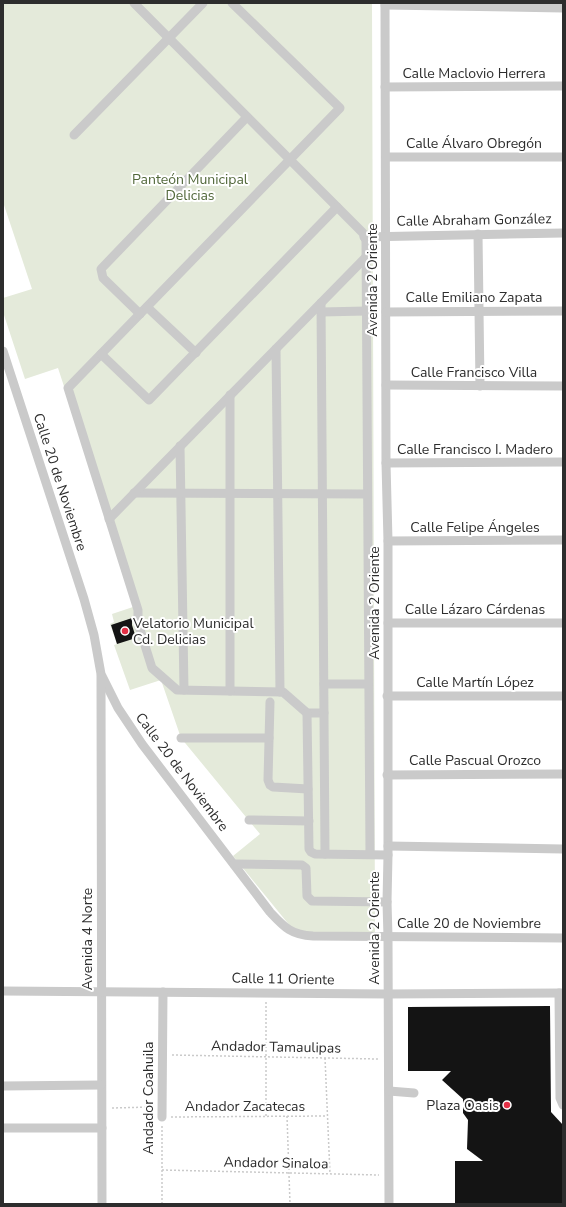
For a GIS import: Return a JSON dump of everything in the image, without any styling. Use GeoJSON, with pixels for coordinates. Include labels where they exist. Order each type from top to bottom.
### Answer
{"type":"FeatureCollection","features":[{"type":"Feature","properties":{"kind":"street"},"geometry":{"type":"LineString","coordinates":[[134,3],[362,233],[366,241],[370,854]]}},
{"type":"Feature","properties":{"kind":"street"},"geometry":{"type":"LineString","coordinates":[[74,135],[203,3]]}},
{"type":"Feature","properties":{"kind":"street"},"geometry":{"type":"LineString","coordinates":[[232,3],[340,108],[68,388],[138,610],[138,623],[152,668],[177,690],[283,692],[307,713],[324,713]]}},
{"type":"Feature","properties":{"kind":"street"},"geometry":{"type":"LineString","coordinates":[[385,4],[563,8]]}},
{"type":"Feature","properties":{"kind":"street","name":"Avenida 2 Oriente"},"geometry":{"type":"LineString","coordinates":[[385,4],[386,463],[388,541],[387,902],[389,1204]]}},
{"type":"Feature","properties":{"kind":"street","name":"Calle Maclovio Herrera"},"geometry":{"type":"LineString","coordinates":[[385,87],[563,86]]}},
{"type":"Feature","properties":{"kind":"street"},"geometry":{"type":"LineString","coordinates":[[140,314],[103,278],[101,269],[247,117]]}},
{"type":"Feature","properties":{"kind":"street","name":"Calle Álvaro Obregón"},"geometry":{"type":"LineString","coordinates":[[386,157],[563,157]]}},
{"type":"Feature","properties":{"kind":"street"},"geometry":{"type":"LineString","coordinates":[[101,354],[149,400],[337,208]]}},
{"type":"Feature","properties":{"kind":"street","name":"Calle Abraham González"},"geometry":{"type":"LineString","coordinates":[[364,237],[563,233]]}},
{"type":"Feature","properties":{"kind":"street"},"geometry":{"type":"LineString","coordinates":[[478,234],[480,386]]}},
{"type":"Feature","properties":{"kind":"street"},"geometry":{"type":"LineString","coordinates":[[109,519],[276,349],[321,308],[366,257]]}},
{"type":"Feature","properties":{"kind":"street"},"geometry":{"type":"LineString","coordinates":[[147,307],[196,353]]}},
{"type":"Feature","properties":{"kind":"street"},"geometry":{"type":"LineString","coordinates":[[321,308],[366,311]]}},
{"type":"Feature","properties":{"kind":"street"},"geometry":{"type":"LineString","coordinates":[[321,308],[325,854]]}},
{"type":"Feature","properties":{"kind":"street","name":"Calle Emiliano Zapata"},"geometry":{"type":"LineString","coordinates":[[386,312],[563,311]]}},
{"type":"Feature","properties":{"kind":"street"},"geometry":{"type":"LineString","coordinates":[[276,349],[280,692]]}},
{"type":"Feature","properties":{"kind":"street","name":"Calle 20 de Noviembre"},"geometry":{"type":"LineString","coordinates":[[3,351],[84,600],[94,635],[101,674],[118,708],[130,726],[270,912],[289,931],[296,934],[313,936],[563,938]]}},
{"type":"Feature","properties":{"kind":"street","name":"Calle Francisco Villa"},"geometry":{"type":"LineString","coordinates":[[386,385],[563,386]]}},
{"type":"Feature","properties":{"kind":"street"},"geometry":{"type":"LineString","coordinates":[[230,396],[230,691]]}},
{"type":"Feature","properties":{"kind":"street"},"geometry":{"type":"LineString","coordinates":[[180,446],[184,690]]}},
{"type":"Feature","properties":{"kind":"street","name":"Calle Francisco I. Madero"},"geometry":{"type":"LineString","coordinates":[[386,463],[563,462]]}},
{"type":"Feature","properties":{"kind":"street"},"geometry":{"type":"LineString","coordinates":[[134,493],[367,494]]}},
{"type":"Feature","properties":{"kind":"street","name":"Calle Felipe Ángeles"},"geometry":{"type":"LineString","coordinates":[[388,541],[563,540]]}},
{"type":"Feature","properties":{"kind":"street","name":"Calle Lázaro Cárdenas"},"geometry":{"type":"LineString","coordinates":[[388,623],[563,623]]}},
{"type":"Feature","properties":{"kind":"street","name":"Avenida 4 Norte"},"geometry":{"type":"LineString","coordinates":[[101,674],[102,1204]]}},
{"type":"Feature","properties":{"kind":"street"},"geometry":{"type":"LineString","coordinates":[[324,684],[368,684]]}},
{"type":"Feature","properties":{"kind":"street","name":"Calle Martín López"},"geometry":{"type":"LineString","coordinates":[[387,696],[563,696]]}},
{"type":"Feature","properties":{"kind":"street"},"geometry":{"type":"LineString","coordinates":[[270,702],[268,780],[273,787],[308,790]]}},
{"type":"Feature","properties":{"kind":"street"},"geometry":{"type":"LineString","coordinates":[[307,713],[309,849],[311,852],[315,854],[370,854],[388,850],[563,849]]}},
{"type":"Feature","properties":{"kind":"street"},"geometry":{"type":"LineString","coordinates":[[181,738],[269,738]]}},
{"type":"Feature","properties":{"kind":"street","name":"Calle Pascual Orozco"},"geometry":{"type":"LineString","coordinates":[[387,774],[563,774]]}},
{"type":"Feature","properties":{"kind":"street"},"geometry":{"type":"LineString","coordinates":[[249,820],[309,821]]}},
{"type":"Feature","properties":{"kind":"street"},"geometry":{"type":"LineString","coordinates":[[234,864],[302,865],[306,868],[307,896],[312,901],[387,902]]}},
{"type":"Feature","properties":{"kind":"street","name":"Calle 11 Oriente"},"geometry":{"type":"LineString","coordinates":[[3,991],[388,994],[561,993]]}},
{"type":"Feature","properties":{"kind":"street","name":"Andador Coahuila"},"geometry":{"type":"LineString","coordinates":[[162,1112],[163,992]]}},
{"type":"Feature","properties":{"kind":"street"},"geometry":{"type":"LineString","coordinates":[[561,993],[562,1082],[560,1098],[563,1105]]}},
{"type":"Feature","properties":{"kind":"street"},"geometry":{"type":"LineString","coordinates":[[3,1086],[102,1085]]}},
{"type":"Feature","properties":{"kind":"street"},"geometry":{"type":"LineString","coordinates":[[389,1091],[414,1094]]}},
{"type":"Feature","properties":{"kind":"street"},"geometry":{"type":"LineString","coordinates":[[3,1128],[102,1128]]}},
{"type":"Feature","properties":{"kind":"path"},"geometry":{"type":"LineString","coordinates":[[266,993],[266,1116]]}},
{"type":"Feature","properties":{"kind":"path","name":"Andador Tamaulipas"},"geometry":{"type":"LineString","coordinates":[[162,1055],[388,1059]]}},
{"type":"Feature","properties":{"kind":"path"},"geometry":{"type":"LineString","coordinates":[[325,1058],[330,1174]]}},
{"type":"Feature","properties":{"kind":"path","name":"Andador Zacatecas"},"geometry":{"type":"LineString","coordinates":[[102,1109],[266,1116],[327,1116]]}},
{"type":"Feature","properties":{"kind":"path","name":"Andador Coahuila"},"geometry":{"type":"LineString","coordinates":[[162,1112],[162,1204]]}},
{"type":"Feature","properties":{"kind":"path"},"geometry":{"type":"LineString","coordinates":[[286,1116],[290,1204]]}},
{"type":"Feature","properties":{"kind":"path","name":"Andador Sinaloa"},"geometry":{"type":"LineString","coordinates":[[162,1170],[389,1175]]}},
{"type":"Feature","properties":{"kind":"green space","name":"Panteón Municipal Delicias"},"geometry":{"type":"Polygon","coordinates":[[[3,3],[372,3],[375,932],[295,932],[233,856],[260,834],[181,738],[161,680],[130,690],[114,645],[117,644],[110,624],[114,622],[112,614],[136,606],[58,368],[25,379],[3,312],[3,298],[32,289],[3,202],[3,3]]]}},
{"type":"Feature","properties":{"kind":"building","name":"Velatorio Municipal Cd. Delicias"},"geometry":{"type":"Polygon","coordinates":[[[132,618],[132,625],[136,638],[117,644],[111,625],[132,618]]]}},
{"type":"Feature","properties":{"kind":"building","name":"Plaza Oasis"},"geometry":{"type":"Polygon","coordinates":[[[550,1006],[551,1112],[563,1125],[563,1204],[455,1204],[455,1161],[483,1161],[467,1149],[468,1120],[463,1113],[463,1099],[442,1080],[451,1071],[408,1071],[408,1007],[550,1006]]]}},
{"type":"Feature","properties":{"kind":"place","name":"Velatorio Municipal Cd. Delicias"},"geometry":{"type":"Point","coordinates":[125,631]}},
{"type":"Feature","properties":{"kind":"place","name":"Plaza Oasis"},"geometry":{"type":"Point","coordinates":[507,1105]}}]}
